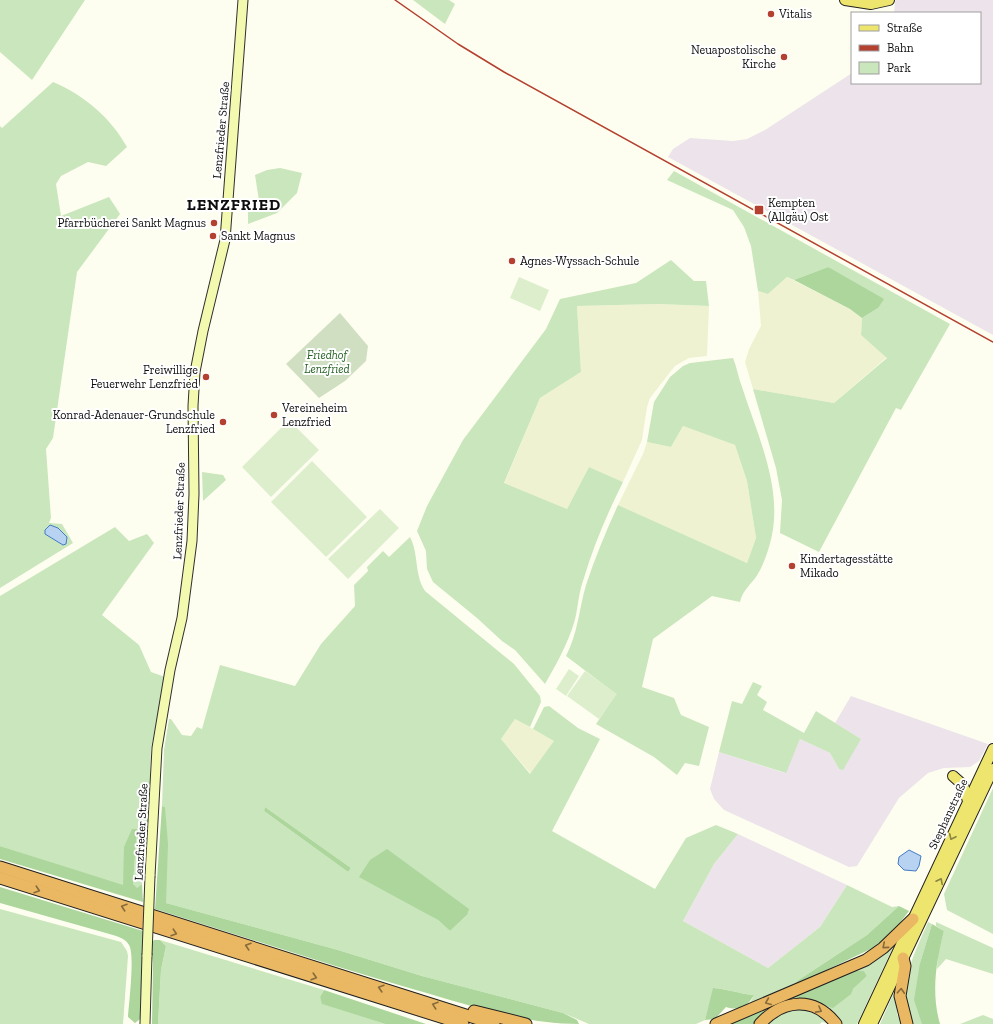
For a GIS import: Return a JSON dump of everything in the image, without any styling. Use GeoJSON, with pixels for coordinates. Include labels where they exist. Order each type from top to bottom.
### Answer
{"type":"FeatureCollection","features":[{"type":"Feature","properties":{"kind":"highway"},"geometry":{"type":"LineString","coordinates":[[0,868],[494,1024]]}},
{"type":"Feature","properties":{"kind":"highway"},"geometry":{"type":"LineString","coordinates":[[0,878],[463,1024]]}},
{"type":"Feature","properties":{"kind":"highway"},"geometry":{"type":"LineString","coordinates":[[716,1024],[866,960],[883,948],[913,919]]}},
{"type":"Feature","properties":{"kind":"highway"},"geometry":{"type":"LineString","coordinates":[[903,958],[905,966],[900,996],[907,1024]]}},
{"type":"Feature","properties":{"kind":"highway"},"geometry":{"type":"LineString","coordinates":[[760,1024],[768,1015],[781,1007],[793,1004],[806,1005],[819,1009],[830,1016],[836,1024]]}},
{"type":"Feature","properties":{"kind":"highway"},"geometry":{"type":"LineString","coordinates":[[452,1011],[466,1010],[526,1024]]}},
{"type":"Feature","properties":{"kind":"highway"},"geometry":{"type":"LineString","coordinates":[[439,1017],[451,1024]]}},
{"type":"Feature","properties":{"kind":"main road"},"geometry":{"type":"LineString","coordinates":[[845,0],[871,4],[890,0]]}},
{"type":"Feature","properties":{"kind":"main road","name":"Stephanstraße"},"geometry":{"type":"LineString","coordinates":[[864,1024],[993,749]]}},
{"type":"Feature","properties":{"kind":"main road","name":"Stephanstraße"},"geometry":{"type":"LineString","coordinates":[[872,1024],[926,909],[955,853],[993,769]]}},
{"type":"Feature","properties":{"kind":"main road"},"geometry":{"type":"LineString","coordinates":[[953,776],[964,785],[968,801]]}},
{"type":"Feature","properties":{"kind":"street","name":"Lenzfrieder Straße"},"geometry":{"type":"LineString","coordinates":[[145,1024],[150,876],[157,748],[170,670],[182,618],[192,541],[194,494],[193,406],[195,372],[203,331],[225,240],[243,0]]}},
{"type":"Feature","properties":{"kind":"shaded area"},"geometry":{"type":"Polygon","coordinates":[[[993,0],[993,335],[668,157],[673,149],[690,138],[733,141],[747,139],[765,130],[851,74],[851,84],[981,84],[981,12],[894,12],[895,1],[993,0]]]}},
{"type":"Feature","properties":{"kind":"shaded area"},"geometry":{"type":"Polygon","coordinates":[[[851,696],[988,744],[979,761],[970,767],[944,768],[928,773],[899,798],[857,866],[849,867],[724,810],[714,799],[710,789],[719,752],[785,773],[800,739],[830,753],[839,769],[861,739],[835,723],[851,696]]]}},
{"type":"Feature","properties":{"kind":"shaded area"},"geometry":{"type":"Polygon","coordinates":[[[738,834],[847,885],[820,927],[768,968],[683,921],[714,864],[738,834]]]}},
{"type":"Feature","properties":{"kind":"green space"},"geometry":{"type":"Polygon","coordinates":[[[0,0],[85,0],[32,80],[0,52],[0,0]]]}},
{"type":"Feature","properties":{"kind":"green space"},"geometry":{"type":"Polygon","coordinates":[[[413,0],[449,0],[455,4],[445,24],[413,0]]]}},
{"type":"Feature","properties":{"kind":"green space"},"geometry":{"type":"Polygon","coordinates":[[[53,82],[64,87],[96,108],[113,126],[127,147],[106,166],[88,162],[61,176],[56,184],[61,216],[109,197],[120,214],[77,272],[53,438],[46,449],[51,518],[49,523],[62,524],[73,543],[0,588],[0,126],[2,128],[53,82]]]}},
{"type":"Feature","properties":{"kind":"green space"},"geometry":{"type":"Polygon","coordinates":[[[280,168],[302,173],[297,193],[277,213],[248,224],[248,209],[260,207],[255,175],[267,170],[280,168]]]}},
{"type":"Feature","properties":{"kind":"green space"},"geometry":{"type":"Polygon","coordinates":[[[674,171],[950,324],[901,410],[896,408],[819,552],[780,533],[782,500],[776,468],[753,389],[834,403],[887,358],[861,335],[862,318],[878,308],[828,267],[794,280],[787,277],[768,294],[758,291],[751,246],[744,227],[733,210],[667,180],[674,171]]]}},
{"type":"Feature","properties":{"kind":"green space"},"geometry":{"type":"Polygon","coordinates":[[[671,260],[694,281],[706,281],[709,306],[658,304],[577,306],[581,372],[540,398],[504,483],[567,509],[589,467],[623,482],[606,518],[591,556],[581,586],[575,618],[568,639],[545,684],[515,650],[502,641],[477,618],[433,582],[427,569],[426,551],[417,531],[427,506],[463,440],[546,329],[560,299],[636,283],[671,260]]]}},
{"type":"Feature","properties":{"kind":"green space"},"geometry":{"type":"Polygon","coordinates":[[[828,267],[884,299],[878,308],[862,318],[850,309],[794,280],[828,267]]]}},
{"type":"Feature","properties":{"kind":"green space"},"geometry":{"type":"Polygon","coordinates":[[[519,277],[549,290],[540,311],[510,298],[519,277]]]}},
{"type":"Feature","properties":{"kind":"green space"},"geometry":{"type":"Polygon","coordinates":[[[787,277],[850,309],[862,318],[861,335],[887,357],[834,403],[753,389],[745,362],[749,349],[761,326],[758,291],[768,294],[787,277]]]}},
{"type":"Feature","properties":{"kind":"green space"},"geometry":{"type":"Polygon","coordinates":[[[658,304],[709,306],[707,356],[689,358],[675,366],[650,398],[647,407],[642,440],[623,482],[589,467],[567,509],[504,484],[540,398],[581,372],[577,306],[658,304]]]}},
{"type":"Feature","properties":{"kind":"green space","name":"Friedhof Lenzfried"},"geometry":{"type":"Polygon","coordinates":[[[340,313],[368,346],[366,361],[345,381],[319,398],[286,364],[340,313]]]}},
{"type":"Feature","properties":{"kind":"green space"},"geometry":{"type":"Polygon","coordinates":[[[733,358],[768,466],[774,506],[773,527],[769,547],[762,566],[756,577],[744,592],[740,602],[712,596],[653,639],[642,687],[674,698],[681,715],[709,727],[699,766],[685,763],[677,775],[654,757],[596,724],[616,694],[566,656],[576,630],[589,575],[618,505],[747,563],[756,538],[747,481],[735,445],[683,426],[671,447],[647,442],[654,402],[670,377],[683,366],[690,363],[733,358]]]}},
{"type":"Feature","properties":{"kind":"green space"},"geometry":{"type":"Polygon","coordinates":[[[289,420],[319,450],[271,497],[242,467],[289,420]]]}},
{"type":"Feature","properties":{"kind":"green space"},"geometry":{"type":"Polygon","coordinates":[[[683,426],[735,445],[747,481],[756,538],[747,563],[618,505],[643,454],[647,442],[671,447],[683,426]]]}},
{"type":"Feature","properties":{"kind":"green space"},"geometry":{"type":"Polygon","coordinates":[[[312,461],[367,517],[326,557],[271,502],[312,461]]]}},
{"type":"Feature","properties":{"kind":"green space"},"geometry":{"type":"Polygon","coordinates":[[[202,472],[223,475],[226,480],[203,501],[202,472]]]}},
{"type":"Feature","properties":{"kind":"green space"},"geometry":{"type":"Polygon","coordinates":[[[380,509],[399,528],[348,579],[328,559],[380,509]]]}},
{"type":"Feature","properties":{"kind":"green space"},"geometry":{"type":"Polygon","coordinates":[[[115,527],[129,541],[147,534],[154,543],[102,615],[139,645],[151,672],[165,677],[151,749],[147,851],[142,884],[136,889],[133,884],[137,829],[124,874],[123,886],[0,846],[0,596],[115,527]]]}},
{"type":"Feature","properties":{"kind":"green space"},"geometry":{"type":"Polygon","coordinates":[[[410,537],[415,550],[419,578],[425,591],[514,664],[540,696],[541,702],[530,727],[515,719],[501,739],[530,774],[554,741],[533,729],[544,707],[549,706],[578,728],[600,739],[552,831],[655,889],[686,838],[716,825],[738,834],[714,864],[683,921],[768,968],[820,927],[847,885],[892,907],[899,906],[867,935],[797,981],[795,985],[749,1005],[754,995],[714,988],[705,1020],[696,1024],[589,1024],[563,1013],[422,976],[338,950],[166,903],[165,807],[162,806],[164,750],[169,719],[171,719],[182,735],[191,736],[197,727],[202,729],[220,665],[295,686],[321,644],[355,606],[354,585],[368,571],[367,567],[383,551],[389,557],[410,537]],[[265,807],[264,811],[348,872],[351,868],[265,807]],[[418,908],[438,920],[450,931],[467,915],[418,908]]]}},
{"type":"Feature","properties":{"kind":"green space"},"geometry":{"type":"Polygon","coordinates":[[[569,669],[579,676],[566,696],[556,689],[569,669]]]}},
{"type":"Feature","properties":{"kind":"green space"},"geometry":{"type":"Polygon","coordinates":[[[585,671],[617,694],[599,719],[567,696],[585,671]]]}},
{"type":"Feature","properties":{"kind":"green space"},"geometry":{"type":"Polygon","coordinates":[[[753,682],[762,686],[757,695],[767,702],[763,710],[804,733],[816,711],[861,739],[843,770],[839,769],[830,753],[800,739],[786,773],[719,752],[732,701],[742,704],[753,682]]]}},
{"type":"Feature","properties":{"kind":"green space"},"geometry":{"type":"Polygon","coordinates":[[[515,719],[555,741],[531,774],[501,739],[515,719]]]}},
{"type":"Feature","properties":{"kind":"green space"},"geometry":{"type":"Polygon","coordinates":[[[993,788],[993,934],[947,910],[944,894],[993,788]]]}},
{"type":"Feature","properties":{"kind":"green space"},"geometry":{"type":"Polygon","coordinates":[[[162,806],[165,807],[168,844],[166,903],[338,950],[422,976],[563,1013],[577,1020],[579,1024],[537,1021],[496,1013],[350,971],[155,909],[162,806]]]}},
{"type":"Feature","properties":{"kind":"green space"},"geometry":{"type":"Polygon","coordinates":[[[265,807],[351,868],[348,872],[264,811],[265,807]]]}},
{"type":"Feature","properties":{"kind":"green space"},"geometry":{"type":"Polygon","coordinates":[[[132,829],[137,829],[133,884],[137,888],[142,884],[143,902],[0,859],[0,846],[123,885],[124,847],[132,829]]]}},
{"type":"Feature","properties":{"kind":"green space"},"geometry":{"type":"Polygon","coordinates":[[[387,849],[469,909],[467,915],[450,931],[438,920],[359,877],[370,860],[387,849]]]}},
{"type":"Feature","properties":{"kind":"green space"},"geometry":{"type":"Polygon","coordinates":[[[0,887],[143,931],[140,1019],[135,1023],[128,1017],[132,958],[131,950],[126,941],[113,935],[0,903],[0,887]]]}},
{"type":"Feature","properties":{"kind":"green space"},"geometry":{"type":"Polygon","coordinates":[[[899,906],[909,911],[890,936],[879,945],[795,985],[797,981],[867,935],[899,906]]]}},
{"type":"Feature","properties":{"kind":"green space"},"geometry":{"type":"Polygon","coordinates":[[[0,909],[121,942],[127,951],[128,956],[123,1024],[0,1024],[0,909]]]}},
{"type":"Feature","properties":{"kind":"green space"},"geometry":{"type":"Polygon","coordinates":[[[928,922],[932,924],[920,963],[922,1024],[913,1024],[908,1010],[906,984],[912,960],[928,922]]]}},
{"type":"Feature","properties":{"kind":"green space"},"geometry":{"type":"Polygon","coordinates":[[[936,922],[993,948],[993,974],[946,959],[937,969],[938,953],[944,931],[936,926],[936,922]]]}},
{"type":"Feature","properties":{"kind":"green space"},"geometry":{"type":"Polygon","coordinates":[[[932,924],[944,931],[937,965],[935,989],[937,1012],[940,1024],[922,1024],[914,1000],[920,963],[932,924]]]}},
{"type":"Feature","properties":{"kind":"green space"},"geometry":{"type":"Polygon","coordinates":[[[154,940],[160,940],[166,946],[161,970],[158,1024],[152,1024],[153,963],[151,945],[154,940]]]}},
{"type":"Feature","properties":{"kind":"green space"},"geometry":{"type":"Polygon","coordinates":[[[160,940],[324,990],[320,997],[323,1004],[385,1024],[158,1024],[161,970],[166,946],[160,940]]]}},
{"type":"Feature","properties":{"kind":"green space"},"geometry":{"type":"Polygon","coordinates":[[[895,943],[857,1024],[841,1024],[819,1004],[853,989],[867,976],[864,971],[853,971],[895,943]]]}},
{"type":"Feature","properties":{"kind":"green space"},"geometry":{"type":"Polygon","coordinates":[[[853,971],[864,971],[867,976],[853,989],[851,994],[833,1008],[803,999],[783,1002],[853,971]]]}},
{"type":"Feature","properties":{"kind":"green space"},"geometry":{"type":"Polygon","coordinates":[[[713,988],[754,995],[743,1007],[726,1007],[715,1019],[705,1020],[713,988]]]}},
{"type":"Feature","properties":{"kind":"green space"},"geometry":{"type":"Polygon","coordinates":[[[896,988],[897,1014],[902,1024],[880,1024],[896,988]]]}},
{"type":"Feature","properties":{"kind":"green space"},"geometry":{"type":"Polygon","coordinates":[[[324,990],[426,1024],[385,1024],[322,1004],[320,997],[324,990]]]}},
{"type":"Feature","properties":{"kind":"green space"},"geometry":{"type":"Polygon","coordinates":[[[767,1008],[754,1024],[727,1024],[767,1008]]]}},
{"type":"Feature","properties":{"kind":"green space"},"geometry":{"type":"Polygon","coordinates":[[[803,1009],[826,1019],[830,1024],[822,1022],[820,1024],[765,1024],[783,1012],[803,1009]]]}},
{"type":"Feature","properties":{"kind":"green space"},"geometry":{"type":"Polygon","coordinates":[[[983,1015],[993,1019],[993,1024],[960,1024],[983,1015]]]}},
{"type":"Feature","properties":{"kind":"water"},"geometry":{"type":"Polygon","coordinates":[[[50,525],[58,528],[67,537],[66,544],[63,545],[45,534],[45,530],[50,525]]]}},
{"type":"Feature","properties":{"kind":"water"},"geometry":{"type":"Polygon","coordinates":[[[909,850],[921,856],[919,866],[916,871],[904,870],[898,864],[899,857],[909,850]]]}},
{"type":"Feature","properties":{"kind":"railway"},"geometry":{"type":"LineString","coordinates":[[395,0],[458,44],[504,72],[993,342]]}},
{"type":"Feature","properties":{"kind":"place","name":"Vitalis"},"geometry":{"type":"Point","coordinates":[771,14]}},
{"type":"Feature","properties":{"kind":"place","name":"Neuapostolische Kirche"},"geometry":{"type":"Point","coordinates":[784,57]}},
{"type":"Feature","properties":{"kind":"place","name":"Kempten (Allgäu) Ost"},"geometry":{"type":"Point","coordinates":[759,210]}},
{"type":"Feature","properties":{"kind":"place","name":"Pfarrbücherei Sankt Magnus"},"geometry":{"type":"Point","coordinates":[214,223]}},
{"type":"Feature","properties":{"kind":"place","name":"Sankt Magnus"},"geometry":{"type":"Point","coordinates":[213,236]}},
{"type":"Feature","properties":{"kind":"place","name":"Agnes-Wyssach-Schule"},"geometry":{"type":"Point","coordinates":[512,261]}},
{"type":"Feature","properties":{"kind":"place","name":"Freiwillige Feuerwehr Lenzfried"},"geometry":{"type":"Point","coordinates":[206,377]}},
{"type":"Feature","properties":{"kind":"place","name":"Vereineheim Lenzfried"},"geometry":{"type":"Point","coordinates":[274,415]}},
{"type":"Feature","properties":{"kind":"place","name":"Konrad-Adenauer-Grundschule Lenzfried"},"geometry":{"type":"Point","coordinates":[223,422]}},
{"type":"Feature","properties":{"kind":"place","name":"Kindertagesstätte Mikado"},"geometry":{"type":"Point","coordinates":[792,566]}},
{"type":"Feature","properties":{"kind":"district","name":"LENZFRIED"},"geometry":{"type":"Point","coordinates":[234,204]}}]}
